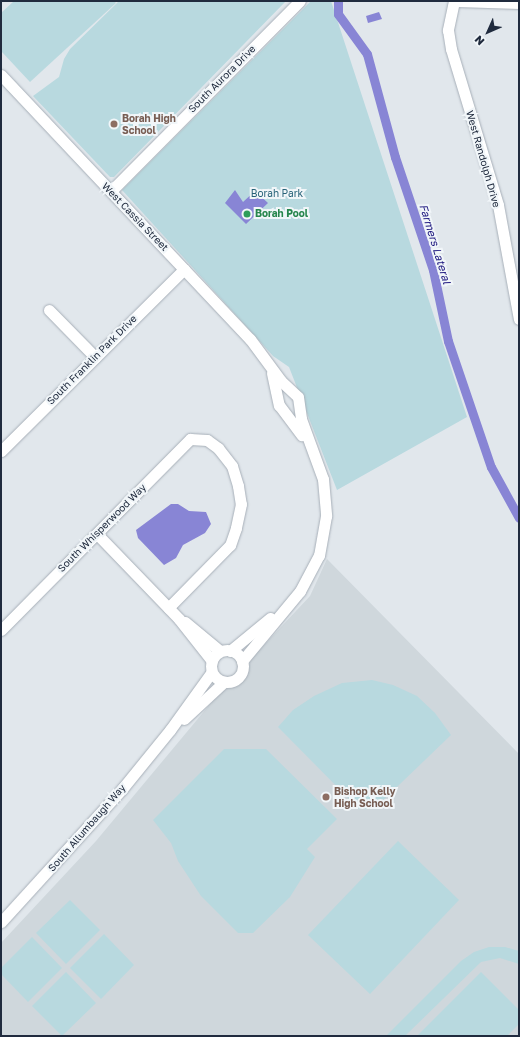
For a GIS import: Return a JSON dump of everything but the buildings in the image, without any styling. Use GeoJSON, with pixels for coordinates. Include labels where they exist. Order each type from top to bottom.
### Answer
{"type":"FeatureCollection","features":[{"type":"Feature","properties":{"kind":"street","name":"South Aurora Drive"},"geometry":{"type":"LineString","coordinates":[[110,191],[300,1]]}},
{"type":"Feature","properties":{"kind":"street","name":"West Randolph Drive"},"geometry":{"type":"LineString","coordinates":[[454,1],[448,30],[451,49],[498,205],[519,319]]}},
{"type":"Feature","properties":{"kind":"street"},"geometry":{"type":"LineString","coordinates":[[457,1],[519,3]]}},
{"type":"Feature","properties":{"kind":"street","name":"West Cassia Street"},"geometry":{"type":"LineString","coordinates":[[1,75],[250,339],[268,362]]}},
{"type":"Feature","properties":{"kind":"street","name":"South Franklin Park Drive"},"geometry":{"type":"LineString","coordinates":[[1,451],[184,269]]}},
{"type":"Feature","properties":{"kind":"street"},"geometry":{"type":"LineString","coordinates":[[49,310],[95,357]]}},
{"type":"Feature","properties":{"kind":"street"},"geometry":{"type":"LineString","coordinates":[[268,362],[279,405],[313,452]]}},
{"type":"Feature","properties":{"kind":"street"},"geometry":{"type":"LineString","coordinates":[[96,534],[179,619],[212,661],[212,673],[224,682],[239,677],[242,661],[311,573],[319,554],[323,536],[326,496],[323,479],[301,419],[298,397],[268,362]]}},
{"type":"Feature","properties":{"kind":"street","name":"South Whisperwood Way"},"geometry":{"type":"LineString","coordinates":[[1,630],[190,439],[207,440],[218,448],[234,473],[241,504],[236,528],[230,545],[168,608]]}},
{"type":"Feature","properties":{"kind":"street"},"geometry":{"type":"LineString","coordinates":[[212,661],[284,609]]}},
{"type":"Feature","properties":{"kind":"street"},"geometry":{"type":"LineString","coordinates":[[179,619],[242,661]]}},
{"type":"Feature","properties":{"kind":"street","name":"South Allumbaugh Way"},"geometry":{"type":"LineString","coordinates":[[1,922],[96,818],[170,730],[212,673]]}},
{"type":"Feature","properties":{"kind":"street","name":"South Allumbaugh Way"},"geometry":{"type":"LineString","coordinates":[[170,730],[224,682]]}},
{"type":"Feature","properties":{"kind":"shaded area"},"geometry":{"type":"Polygon","coordinates":[[[379,12],[382,19],[368,23],[366,16],[379,12]]]}},
{"type":"Feature","properties":{"kind":"shaded area","name":"Borah Pool"},"geometry":{"type":"Polygon","coordinates":[[[235,190],[243,202],[255,191],[268,203],[246,224],[225,203],[235,190]]]}},
{"type":"Feature","properties":{"kind":"shaded area"},"geometry":{"type":"Polygon","coordinates":[[[171,504],[178,504],[189,511],[206,512],[211,524],[205,533],[183,545],[176,558],[164,565],[138,538],[136,530],[171,504]]]}},
{"type":"Feature","properties":{"kind":"shaded area","name":"Bishop Kelly High School"},"geometry":{"type":"Polygon","coordinates":[[[327,559],[519,754],[519,1036],[1,1036],[1,943],[96,841],[221,691],[244,680],[251,659],[310,596],[327,559]]]}},
{"type":"Feature","properties":{"kind":"green space"},"geometry":{"type":"Polygon","coordinates":[[[14,1],[114,1],[116,3],[30,82],[1,51],[1,13],[14,1]]]}},
{"type":"Feature","properties":{"kind":"green space","name":"Borah High School"},"geometry":{"type":"Polygon","coordinates":[[[119,1],[286,1],[114,177],[110,177],[33,96],[59,77],[64,59],[70,49],[119,1]]]}},
{"type":"Feature","properties":{"kind":"green space","name":"Borah Park"},"geometry":{"type":"Polygon","coordinates":[[[311,1],[331,1],[467,417],[337,490],[289,367],[273,356],[122,190],[311,1]]]}},
{"type":"Feature","properties":{"kind":"green space"},"geometry":{"type":"Polygon","coordinates":[[[372,680],[393,685],[417,696],[435,713],[451,735],[374,809],[359,809],[278,727],[293,710],[314,696],[342,683],[372,680]]]}},
{"type":"Feature","properties":{"kind":"green space"},"geometry":{"type":"Polygon","coordinates":[[[224,749],[266,749],[337,819],[307,849],[315,857],[290,897],[253,933],[238,933],[201,896],[178,861],[171,843],[153,820],[224,749]]]}},
{"type":"Feature","properties":{"kind":"green space"},"geometry":{"type":"Polygon","coordinates":[[[398,841],[459,900],[370,994],[308,935],[398,841]]]}},
{"type":"Feature","properties":{"kind":"green space"},"geometry":{"type":"Polygon","coordinates":[[[70,900],[100,930],[66,964],[36,933],[70,900]]]}},
{"type":"Feature","properties":{"kind":"green space"},"geometry":{"type":"Polygon","coordinates":[[[104,934],[134,965],[101,999],[70,968],[104,934]]]}},
{"type":"Feature","properties":{"kind":"green space"},"geometry":{"type":"Polygon","coordinates":[[[32,937],[62,968],[28,1002],[1,974],[1,968],[32,937]]]}},
{"type":"Feature","properties":{"kind":"green space"},"geometry":{"type":"Polygon","coordinates":[[[489,947],[505,947],[519,951],[519,964],[500,958],[481,962],[405,1036],[386,1036],[461,961],[474,952],[489,947]]]}},
{"type":"Feature","properties":{"kind":"green space"},"geometry":{"type":"Polygon","coordinates":[[[66,972],[96,1003],[62,1036],[32,1006],[66,972]]]}},
{"type":"Feature","properties":{"kind":"green space"},"geometry":{"type":"Polygon","coordinates":[[[481,972],[519,1010],[519,1024],[507,1036],[417,1036],[481,972]]]}},
{"type":"Feature","properties":{"kind":"waterway","name":"Farmers Lateral"},"geometry":{"type":"LineString","coordinates":[[338,1],[338,14],[367,54],[395,157],[433,270],[448,341],[491,467],[519,518]]}},
{"type":"Feature","properties":{"kind":"place","name":"Borah High School"},"geometry":{"type":"Point","coordinates":[114,124]}},
{"type":"Feature","properties":{"kind":"place","name":"Borah Pool"},"geometry":{"type":"Point","coordinates":[247,214]}},
{"type":"Feature","properties":{"kind":"place","name":"Bishop Kelly High School"},"geometry":{"type":"Point","coordinates":[326,797]}}]}
